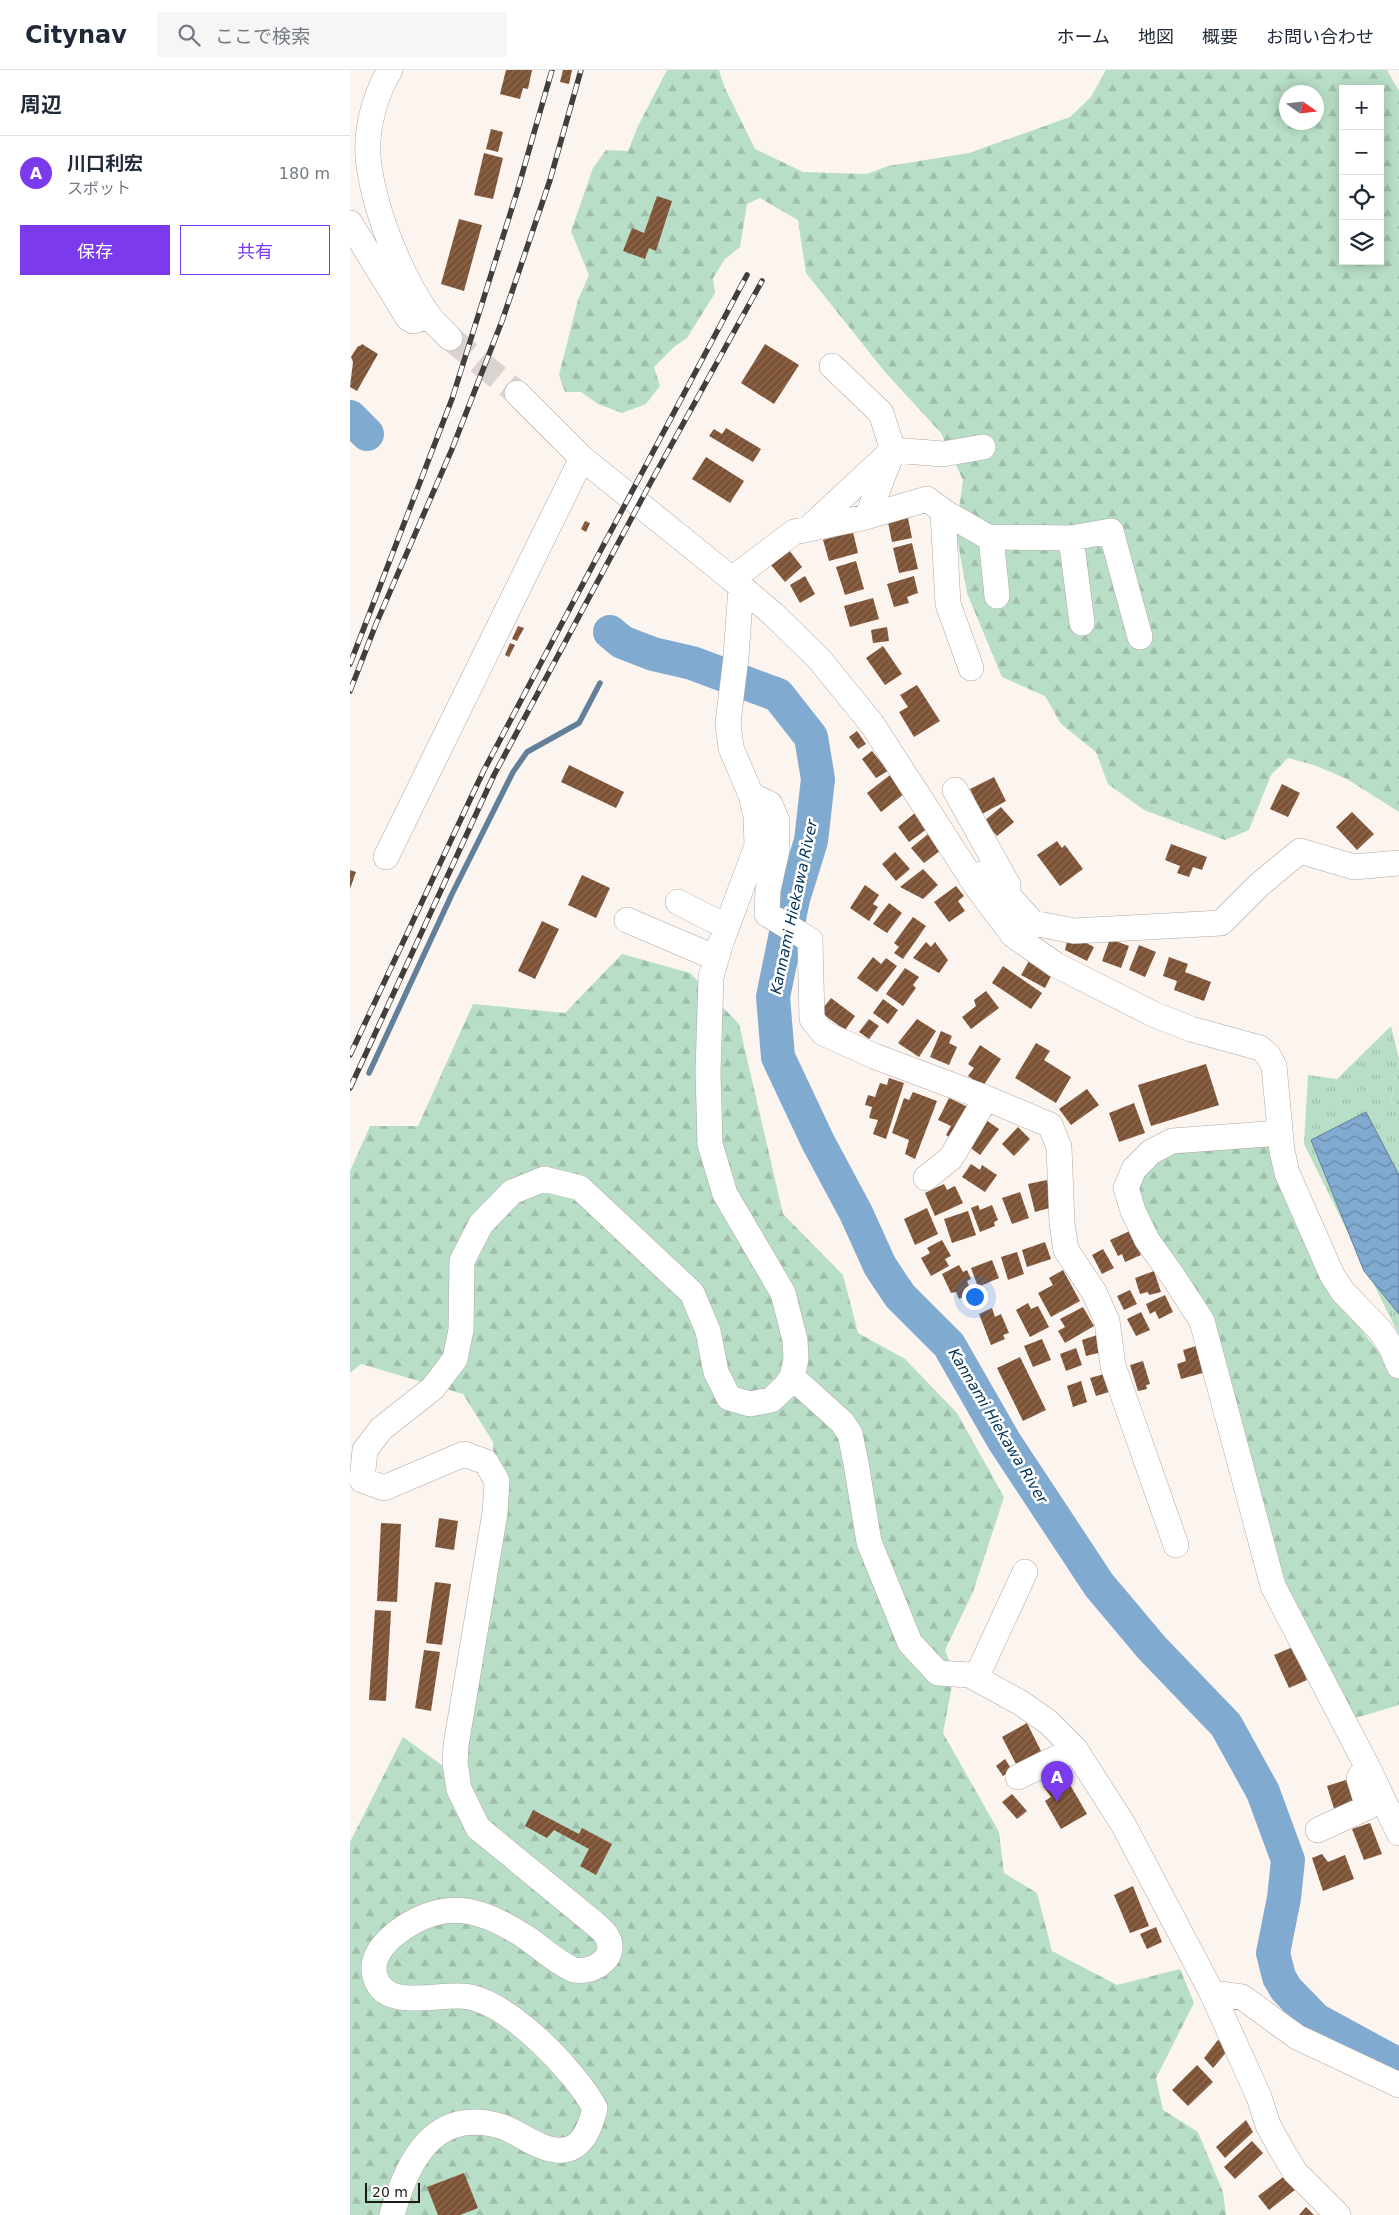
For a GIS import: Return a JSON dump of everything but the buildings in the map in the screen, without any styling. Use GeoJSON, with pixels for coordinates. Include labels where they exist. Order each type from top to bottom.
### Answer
{"type":"FeatureCollection","features":[{"type":"Feature","properties":{"kind":"street"},"geometry":{"type":"LineString","coordinates":[[390,70],[374,107],[369,136],[368,157],[376,198],[388,236],[403,270],[429,316],[450,338]]}},
{"type":"Feature","properties":{"kind":"street"},"geometry":{"type":"LineString","coordinates":[[350,223],[408,318],[413,320],[429,316]]}},
{"type":"Feature","properties":{"kind":"street"},"geometry":{"type":"LineString","coordinates":[[832,366],[881,413],[893,450],[868,515]]}},
{"type":"Feature","properties":{"kind":"street"},"geometry":{"type":"LineString","coordinates":[[517,393],[582,458],[773,614],[818,659],[872,724],[971,878],[1014,935],[1056,965],[1153,1014],[1191,1029],[1260,1048],[1268,1055],[1274,1066],[1282,1151],[1287,1172],[1332,1275],[1344,1292],[1380,1330],[1390,1345],[1399,1366]]}},
{"type":"Feature","properties":{"kind":"street"},"geometry":{"type":"LineString","coordinates":[[809,528],[893,450],[943,454],[982,447]]}},
{"type":"Feature","properties":{"kind":"street"},"geometry":{"type":"LineString","coordinates":[[386,856],[582,458]]}},
{"type":"Feature","properties":{"kind":"street"},"geometry":{"type":"LineString","coordinates":[[392,2215],[399,2190],[410,2164],[428,2142],[449,2127],[480,2122],[501,2126],[542,2147],[562,2151],[574,2148],[584,2139],[595,2108],[585,2091],[567,2069],[516,2022],[493,2005],[470,1997],[449,1995],[412,1998],[391,1996],[378,1986],[374,1974],[374,1962],[378,1951],[385,1942],[401,1930],[424,1918],[447,1910],[459,1909],[501,1922],[574,1970],[584,1972],[599,1967],[608,1953],[609,1943],[607,1936],[594,1923],[478,1828],[459,1789],[455,1763],[456,1745],[495,1513],[498,1481],[486,1462],[464,1454],[384,1488],[362,1480],[365,1450],[381,1429],[433,1388],[455,1359],[461,1330],[462,1261],[481,1224],[512,1192],[544,1179],[580,1188],[692,1293],[708,1331],[716,1372],[729,1398],[750,1404],[771,1400],[785,1387],[792,1377],[796,1359],[795,1340],[783,1293],[725,1194],[710,1144],[711,977],[716,958],[757,846],[756,816],[751,795],[731,748],[728,723],[736,657],[736,583],[794,532],[927,499],[943,512],[992,537],[1071,538],[1111,532],[1140,637]]}},
{"type":"Feature","properties":{"kind":"street"},"geometry":{"type":"LineString","coordinates":[[943,512],[948,604],[971,668]]}},
{"type":"Feature","properties":{"kind":"street"},"geometry":{"type":"LineString","coordinates":[[992,537],[997,596]]}},
{"type":"Feature","properties":{"kind":"street"},"geometry":{"type":"LineString","coordinates":[[1071,538],[1082,623]]}},
{"type":"Feature","properties":{"kind":"street"},"geometry":{"type":"LineString","coordinates":[[955,790],[1022,911]]}},
{"type":"Feature","properties":{"kind":"street"},"geometry":{"type":"LineString","coordinates":[[751,795],[770,804],[777,821],[777,850],[768,890],[768,914],[810,940],[812,1019],[823,1033],[874,1056],[986,1098],[1050,1125],[1059,1147],[1062,1223],[1066,1250],[1094,1292],[1107,1320],[1113,1366],[1176,1545]]}},
{"type":"Feature","properties":{"kind":"street"},"geometry":{"type":"LineString","coordinates":[[971,878],[987,872],[1033,923],[1074,931],[1221,923],[1259,885],[1300,851],[1354,867],[1399,863]]}},
{"type":"Feature","properties":{"kind":"street"},"geometry":{"type":"LineString","coordinates":[[678,902],[727,927]]}},
{"type":"Feature","properties":{"kind":"street"},"geometry":{"type":"LineString","coordinates":[[627,920],[716,958]]}},
{"type":"Feature","properties":{"kind":"street"},"geometry":{"type":"LineString","coordinates":[[926,1178],[951,1158],[986,1098]]}},
{"type":"Feature","properties":{"kind":"street"},"geometry":{"type":"LineString","coordinates":[[1280,1133],[1172,1141],[1151,1152],[1134,1169],[1126,1188],[1133,1211],[1147,1240],[1202,1322],[1274,1586],[1368,1768],[1399,1833]]}},
{"type":"Feature","properties":{"kind":"street"},"geometry":{"type":"LineString","coordinates":[[792,1377],[842,1422],[850,1434],[869,1542],[910,1643],[938,1673],[970,1675],[1021,1703],[1048,1722],[1074,1749],[1123,1824],[1212,1993],[1259,2097],[1268,2125],[1280,2147],[1296,2172],[1338,2215]]}},
{"type":"Feature","properties":{"kind":"street"},"geometry":{"type":"LineString","coordinates":[[976,1678],[1025,1572]]}},
{"type":"Feature","properties":{"kind":"street"},"geometry":{"type":"LineString","coordinates":[[1018,1777],[1074,1749]]}},
{"type":"Feature","properties":{"kind":"street"},"geometry":{"type":"LineString","coordinates":[[1318,1830],[1368,1807],[1359,1778],[1368,1768]]}},
{"type":"Feature","properties":{"kind":"street"},"geometry":{"type":"LineString","coordinates":[[1212,1993],[1242,1997],[1296,2036],[1399,2085]]}},
{"type":"Feature","properties":{"kind":"green space"},"geometry":{"type":"Polygon","coordinates":[[[667,70],[719,70],[724,86],[755,149],[803,172],[867,174],[888,166],[969,153],[1070,117],[1091,97],[1106,70],[1387,70],[1399,91],[1399,812],[1347,779],[1314,765],[1288,758],[1271,775],[1249,830],[1225,840],[1144,810],[1108,784],[1096,752],[1061,724],[1045,696],[1002,677],[967,593],[956,532],[963,480],[941,433],[885,372],[806,273],[798,220],[760,198],[747,204],[740,247],[725,259],[713,278],[715,293],[687,338],[674,347],[654,367],[660,386],[646,404],[622,413],[598,404],[581,392],[565,392],[559,375],[578,300],[589,275],[571,231],[593,168],[606,150],[628,151],[638,126],[667,70]]]}},
{"type":"Feature","properties":{"kind":"green space"},"geometry":{"type":"Polygon","coordinates":[[[622,954],[690,973],[739,1024],[783,1214],[843,1275],[858,1333],[905,1359],[957,1413],[1004,1497],[973,1592],[945,1650],[954,1675],[943,1733],[999,1832],[1004,1873],[1037,1893],[1052,1951],[1117,1985],[1180,1969],[1194,2003],[1156,2078],[1163,2110],[1198,2132],[1223,2192],[1226,2215],[350,2215],[350,1842],[403,1737],[457,1776],[497,1579],[493,1442],[463,1394],[361,1364],[350,1373],[350,1171],[370,1126],[418,1126],[473,1004],[565,1013],[622,954]]]}},
{"type":"Feature","properties":{"kind":"green space"},"geometry":{"type":"Polygon","coordinates":[[[1391,1026],[1399,1059],[1391,1103],[1399,1105],[1399,1335],[1304,1144],[1308,1075],[1337,1079],[1391,1026]]]}},
{"type":"Feature","properties":{"kind":"green space"},"geometry":{"type":"Polygon","coordinates":[[[1399,1059],[1399,1105],[1391,1103],[1399,1059]]]}},
{"type":"Feature","properties":{"kind":"green space"},"geometry":{"type":"Polygon","coordinates":[[[1172,1141],[1281,1144],[1338,1299],[1399,1379],[1399,1705],[1352,1719],[1285,1592],[1196,1307],[1148,1226],[1134,1180],[1172,1141]]]}},
{"type":"Feature","properties":{"kind":"water"},"geometry":{"type":"Polygon","coordinates":[[[1366,1112],[1399,1175],[1399,1314],[1364,1271],[1311,1140],[1366,1112]]]}},
{"type":"Feature","properties":{"kind":"waterway"},"geometry":{"type":"LineString","coordinates":[[350,417],[367,434]]}},
{"type":"Feature","properties":{"kind":"waterway","name":"Kannami Hiekawa River"},"geometry":{"type":"LineString","coordinates":[[610,632],[622,642],[653,654],[692,663],[778,695],[811,737],[818,779],[811,841],[793,899],[773,997],[778,1057],[818,1142],[856,1213],[880,1266],[900,1296],[949,1345],[1004,1441],[1099,1585],[1152,1648],[1226,1725],[1263,1792],[1288,1860],[1284,1898],[1273,1953],[1279,1977],[1286,1989],[1316,2020],[1399,2065]]}},
{"type":"Feature","properties":{"kind":"waterway"},"geometry":{"type":"LineString","coordinates":[[618,649],[622,642]]}},
{"type":"Feature","properties":{"kind":"waterway"},"geometry":{"type":"LineString","coordinates":[[369,1073],[452,894],[513,772],[527,752],[579,723],[600,683]]}},
{"type":"Feature","properties":{"kind":"tunnel"},"geometry":{"type":"LineString","coordinates":[[450,338],[517,393]]}},
{"type":"Feature","properties":{"kind":"railway"},"geometry":{"type":"LineString","coordinates":[[350,664],[452,399],[517,192],[552,70]]}},
{"type":"Feature","properties":{"kind":"railway"},"geometry":{"type":"LineString","coordinates":[[350,691],[376,624],[452,449],[502,321],[550,180],[581,70]]}},
{"type":"Feature","properties":{"kind":"railway"},"geometry":{"type":"LineString","coordinates":[[350,1055],[484,770],[747,275]]}},
{"type":"Feature","properties":{"kind":"railway"},"geometry":{"type":"LineString","coordinates":[[350,1088],[494,775],[652,480],[762,281]]}},
{"type":"Feature","properties":{"kind":"place","name":"川口利宏"},"geometry":{"type":"Point","coordinates":[1057,1802]}}]}
